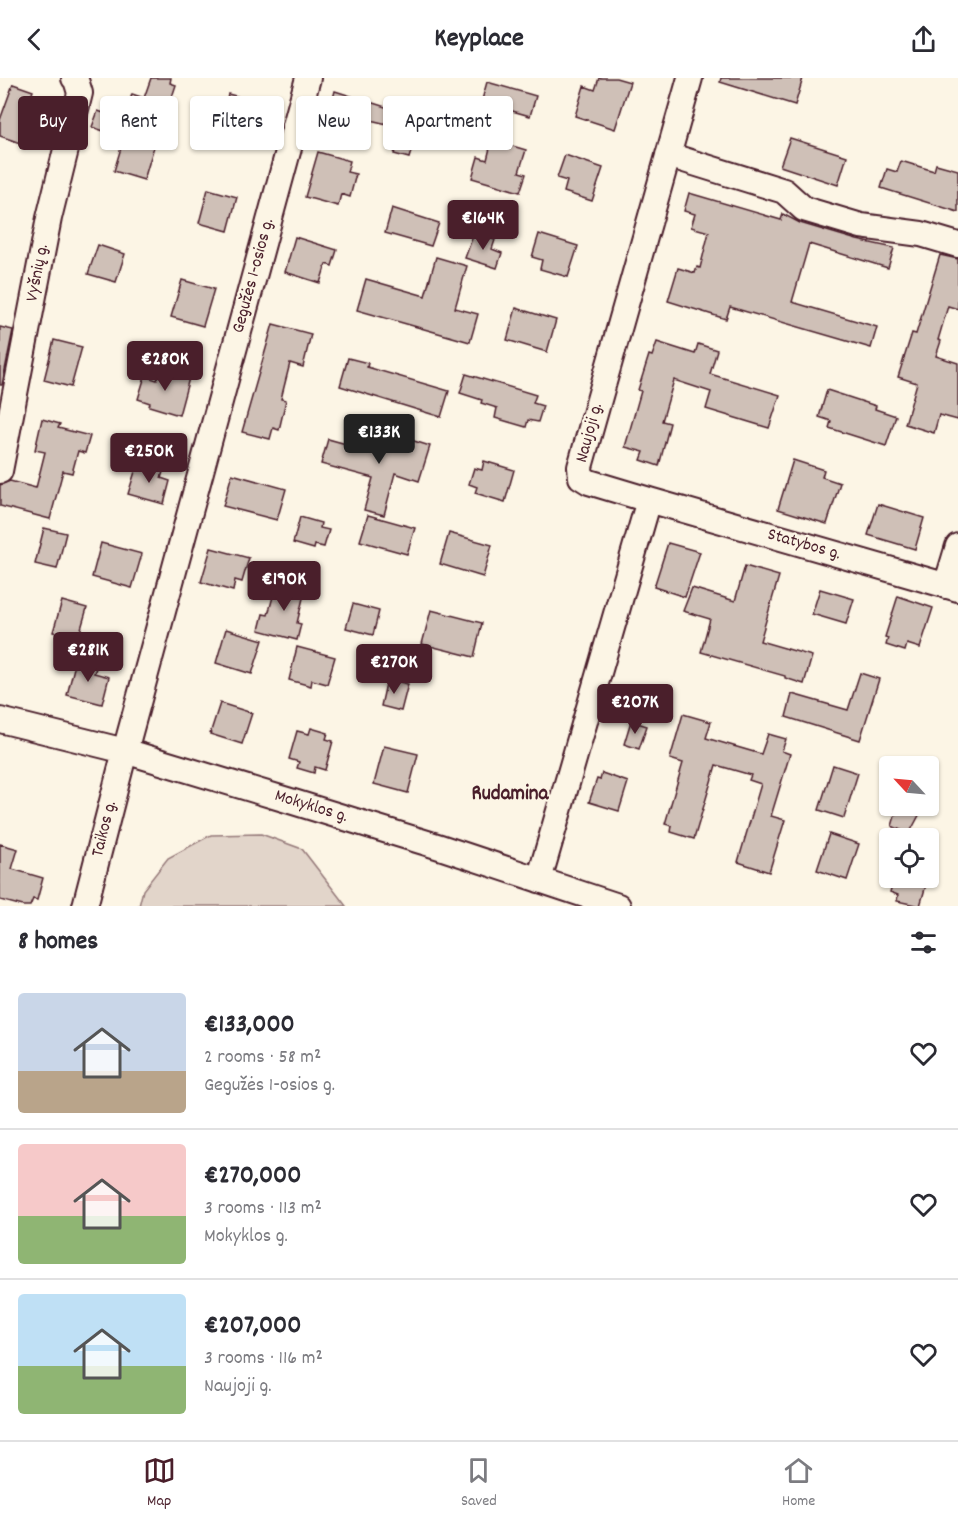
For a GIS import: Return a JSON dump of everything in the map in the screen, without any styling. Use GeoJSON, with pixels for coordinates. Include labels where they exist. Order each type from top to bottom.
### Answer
{"type":"FeatureCollection","features":[{"type":"Feature","properties":{"kind":"street","name":"Vyšnių g."},"geometry":{"type":"LineString","coordinates":[[0,471],[49,218],[80,93],[74,78]]}},
{"type":"Feature","properties":{"kind":"street","name":"Gegužės 1-osios g."},"geometry":{"type":"LineString","coordinates":[[125,751],[308,78]]}},
{"type":"Feature","properties":{"kind":"street","name":"Naujoji g."},"geometry":{"type":"LineString","coordinates":[[649,500],[585,480],[580,467],[690,78]]}},
{"type":"Feature","properties":{"kind":"street"},"geometry":{"type":"LineString","coordinates":[[668,155],[784,191],[804,209],[861,225],[921,234],[958,245]]}},
{"type":"Feature","properties":{"kind":"street"},"geometry":{"type":"LineString","coordinates":[[539,880],[649,500]]}},
{"type":"Feature","properties":{"kind":"street","name":"Statybos g."},"geometry":{"type":"LineString","coordinates":[[649,500],[952,587]]}},
{"type":"Feature","properties":{"kind":"street"},"geometry":{"type":"LineString","coordinates":[[952,587],[958,546]]}},
{"type":"Feature","properties":{"kind":"street","name":"Mokyklos g."},"geometry":{"type":"LineString","coordinates":[[0,720],[125,751],[374,827],[618,906]]}},
{"type":"Feature","properties":{"kind":"street","name":"Taikos g."},"geometry":{"type":"LineString","coordinates":[[85,906],[125,751]]}},
{"type":"Feature","properties":{"kind":"shaded area"},"geometry":{"type":"Polygon","coordinates":[[[261,834],[302,849],[346,906],[139,906],[143,890],[168,858],[211,835],[261,834]]]}},
{"type":"Feature","properties":{"kind":"building"},"geometry":{"type":"Polygon","coordinates":[[[151,78],[171,78],[170,83],[176,85],[172,96],[145,96],[151,78]]]}},
{"type":"Feature","properties":{"kind":"building"},"geometry":{"type":"Polygon","coordinates":[[[599,78],[616,78],[630,82],[615,129],[575,116],[584,86],[595,90],[599,78]]]}},
{"type":"Feature","properties":{"kind":"building"},"geometry":{"type":"Polygon","coordinates":[[[721,78],[803,78],[795,105],[720,82],[721,78]]]}},
{"type":"Feature","properties":{"kind":"building"},"geometry":{"type":"Polygon","coordinates":[[[487,82],[536,96],[530,116],[513,111],[513,96],[483,96],[487,82]]]}},
{"type":"Feature","properties":{"kind":"building"},"geometry":{"type":"Polygon","coordinates":[[[13,84],[33,91],[31,96],[18,96],[18,142],[0,136],[0,120],[13,84]]]}},
{"type":"Feature","properties":{"kind":"building"},"geometry":{"type":"Polygon","coordinates":[[[335,91],[351,96],[334,96],[335,91]]]}},
{"type":"Feature","properties":{"kind":"building"},"geometry":{"type":"Polygon","coordinates":[[[371,102],[383,106],[383,123],[371,120],[371,102]]]}},
{"type":"Feature","properties":{"kind":"building"},"geometry":{"type":"Polygon","coordinates":[[[98,111],[100,112],[100,130],[92,127],[98,111]]]}},
{"type":"Feature","properties":{"kind":"building"},"geometry":{"type":"Polygon","coordinates":[[[790,138],[847,156],[838,185],[780,166],[790,138]]]}},
{"type":"Feature","properties":{"kind":"building"},"geometry":{"type":"Polygon","coordinates":[[[513,146],[526,150],[519,172],[526,174],[520,192],[472,178],[478,157],[487,160],[490,150],[513,150],[513,146]]]}},
{"type":"Feature","properties":{"kind":"building"},"geometry":{"type":"Polygon","coordinates":[[[120,150],[153,150],[144,180],[114,171],[120,150]]]}},
{"type":"Feature","properties":{"kind":"building"},"geometry":{"type":"Polygon","coordinates":[[[395,150],[411,150],[409,158],[394,154],[395,150]]]}},
{"type":"Feature","properties":{"kind":"building"},"geometry":{"type":"Polygon","coordinates":[[[318,152],[350,161],[347,172],[356,174],[350,197],[341,194],[338,206],[305,197],[318,152]]]}},
{"type":"Feature","properties":{"kind":"building"},"geometry":{"type":"Polygon","coordinates":[[[565,155],[603,168],[592,201],[564,192],[567,181],[557,178],[565,155]]]}},
{"type":"Feature","properties":{"kind":"building"},"geometry":{"type":"Polygon","coordinates":[[[901,161],[934,171],[936,164],[958,170],[958,212],[881,188],[887,169],[897,172],[901,161]]]}},
{"type":"Feature","properties":{"kind":"building"},"geometry":{"type":"Polygon","coordinates":[[[208,189],[237,197],[228,231],[199,223],[208,189]]]}},
{"type":"Feature","properties":{"kind":"building"},"geometry":{"type":"Polygon","coordinates":[[[689,193],[781,220],[783,214],[800,223],[894,248],[888,268],[809,244],[792,302],[877,327],[871,348],[730,307],[726,319],[668,301],[678,268],[695,273],[697,267],[700,268],[709,232],[691,227],[695,214],[684,211],[689,193]]]}},
{"type":"Feature","properties":{"kind":"building"},"geometry":{"type":"Polygon","coordinates":[[[392,208],[439,223],[431,246],[385,233],[392,208]]]}},
{"type":"Feature","properties":{"kind":"building"},"geometry":{"type":"Polygon","coordinates":[[[474,233],[495,240],[492,249],[502,253],[497,268],[465,258],[474,233]]]}},
{"type":"Feature","properties":{"kind":"building"},"geometry":{"type":"Polygon","coordinates":[[[539,234],[578,246],[568,277],[540,269],[542,260],[532,257],[539,234]]]}},
{"type":"Feature","properties":{"kind":"building"},"geometry":{"type":"Polygon","coordinates":[[[295,237],[337,250],[332,266],[326,264],[320,283],[285,272],[295,237]]]}},
{"type":"Feature","properties":{"kind":"building"},"geometry":{"type":"Polygon","coordinates":[[[98,245],[125,254],[116,282],[88,274],[98,245]]]}},
{"type":"Feature","properties":{"kind":"building"},"geometry":{"type":"Polygon","coordinates":[[[940,255],[958,259],[958,309],[948,306],[936,356],[958,363],[958,420],[939,415],[934,433],[905,424],[917,383],[898,377],[912,333],[916,334],[940,255]]]}},
{"type":"Feature","properties":{"kind":"building"},"geometry":{"type":"Polygon","coordinates":[[[436,257],[467,266],[455,308],[478,314],[470,342],[357,310],[366,279],[425,296],[436,257]]]}},
{"type":"Feature","properties":{"kind":"building"},"geometry":{"type":"Polygon","coordinates":[[[182,280],[214,289],[203,326],[171,317],[182,280]]]}},
{"type":"Feature","properties":{"kind":"building"},"geometry":{"type":"Polygon","coordinates":[[[516,308],[556,320],[547,352],[507,340],[516,308]]]}},
{"type":"Feature","properties":{"kind":"building"},"geometry":{"type":"Polygon","coordinates":[[[273,324],[311,334],[303,367],[290,363],[281,399],[286,400],[279,430],[273,428],[270,439],[242,432],[273,324]]]}},
{"type":"Feature","properties":{"kind":"building"},"geometry":{"type":"Polygon","coordinates":[[[0,327],[13,330],[2,385],[0,385],[0,327]]]}},
{"type":"Feature","properties":{"kind":"building"},"geometry":{"type":"Polygon","coordinates":[[[54,340],[82,347],[71,387],[44,380],[54,340]]]}},
{"type":"Feature","properties":{"kind":"building"},"geometry":{"type":"Polygon","coordinates":[[[657,342],[695,354],[698,344],[717,350],[710,374],[780,395],[769,428],[706,409],[711,392],[674,380],[662,421],[670,423],[659,466],[641,460],[644,452],[625,447],[641,391],[638,390],[649,355],[652,356],[657,342]]]}},
{"type":"Feature","properties":{"kind":"building"},"geometry":{"type":"Polygon","coordinates":[[[348,358],[368,363],[367,367],[449,391],[441,417],[340,386],[348,358]]]}},
{"type":"Feature","properties":{"kind":"building"},"geometry":{"type":"Polygon","coordinates":[[[160,370],[189,378],[179,415],[149,406],[150,403],[138,399],[145,376],[157,380],[160,370]]]}},
{"type":"Feature","properties":{"kind":"building"},"geometry":{"type":"Polygon","coordinates":[[[466,374],[536,395],[533,403],[543,406],[538,422],[528,420],[526,427],[495,418],[497,408],[460,393],[466,374]]]}},
{"type":"Feature","properties":{"kind":"building"},"geometry":{"type":"Polygon","coordinates":[[[827,390],[876,406],[875,409],[896,416],[886,446],[829,428],[831,421],[819,417],[827,390]]]}},
{"type":"Feature","properties":{"kind":"building"},"geometry":{"type":"Polygon","coordinates":[[[42,419],[60,424],[58,428],[90,436],[85,453],[78,451],[72,473],[63,471],[50,519],[0,506],[0,485],[10,481],[36,488],[45,452],[35,450],[42,419]]]}},
{"type":"Feature","properties":{"kind":"building"},"geometry":{"type":"Polygon","coordinates":[[[385,432],[430,446],[419,481],[395,473],[384,515],[364,510],[373,478],[321,464],[328,439],[379,453],[385,432]]]}},
{"type":"Feature","properties":{"kind":"building"},"geometry":{"type":"Polygon","coordinates":[[[793,460],[824,470],[822,477],[840,483],[827,524],[778,509],[793,460]]]}},
{"type":"Feature","properties":{"kind":"building"},"geometry":{"type":"Polygon","coordinates":[[[484,461],[514,470],[505,502],[475,493],[477,487],[469,484],[474,468],[482,470],[484,461]]]}},
{"type":"Feature","properties":{"kind":"building"},"geometry":{"type":"Polygon","coordinates":[[[138,462],[164,469],[161,478],[170,481],[164,504],[128,494],[138,462]]]}},
{"type":"Feature","properties":{"kind":"building"},"geometry":{"type":"Polygon","coordinates":[[[232,474],[286,489],[277,520],[223,506],[232,474]]]}},
{"type":"Feature","properties":{"kind":"building"},"geometry":{"type":"Polygon","coordinates":[[[878,504],[924,518],[915,549],[868,535],[878,504]]]}},
{"type":"Feature","properties":{"kind":"building"},"geometry":{"type":"Polygon","coordinates":[[[368,515],[415,528],[407,554],[360,541],[368,515]]]}},
{"type":"Feature","properties":{"kind":"building"},"geometry":{"type":"Polygon","coordinates":[[[300,517],[321,523],[320,528],[329,530],[324,547],[315,545],[314,549],[293,543],[300,517]]]}},
{"type":"Feature","properties":{"kind":"building"},"geometry":{"type":"Polygon","coordinates":[[[44,528],[66,533],[57,569],[35,564],[44,528]]]}},
{"type":"Feature","properties":{"kind":"building"},"geometry":{"type":"Polygon","coordinates":[[[449,533],[492,545],[483,577],[440,564],[449,533]]]}},
{"type":"Feature","properties":{"kind":"building"},"geometry":{"type":"Polygon","coordinates":[[[101,543],[142,554],[132,588],[92,577],[101,543]]]}},
{"type":"Feature","properties":{"kind":"building"},"geometry":{"type":"Polygon","coordinates":[[[668,543],[700,552],[685,597],[654,587],[668,543]]]}},
{"type":"Feature","properties":{"kind":"building"},"geometry":{"type":"Polygon","coordinates":[[[211,548],[249,558],[242,582],[235,580],[233,591],[201,582],[211,548]]]}},
{"type":"Feature","properties":{"kind":"building"},"geometry":{"type":"Polygon","coordinates":[[[745,566],[779,576],[760,641],[812,656],[804,684],[785,678],[785,676],[701,652],[710,619],[683,611],[692,588],[735,601],[745,566]]]}},
{"type":"Feature","properties":{"kind":"building"},"geometry":{"type":"Polygon","coordinates":[[[277,582],[305,590],[297,623],[301,624],[297,640],[259,630],[263,614],[268,615],[277,582]]]}},
{"type":"Feature","properties":{"kind":"building"},"geometry":{"type":"Polygon","coordinates":[[[820,589],[854,599],[846,624],[812,614],[820,589]]]}},
{"type":"Feature","properties":{"kind":"building"},"geometry":{"type":"Polygon","coordinates":[[[898,596],[933,608],[920,648],[907,644],[905,651],[886,645],[888,638],[885,637],[898,596]]]}},
{"type":"Feature","properties":{"kind":"building"},"geometry":{"type":"Polygon","coordinates":[[[62,601],[87,608],[78,639],[53,632],[62,601]]]}},
{"type":"Feature","properties":{"kind":"building"},"geometry":{"type":"Polygon","coordinates":[[[353,604],[379,611],[373,635],[346,628],[353,604]]]}},
{"type":"Feature","properties":{"kind":"building"},"geometry":{"type":"Polygon","coordinates":[[[431,610],[482,623],[474,657],[422,644],[431,610]]]}},
{"type":"Feature","properties":{"kind":"building"},"geometry":{"type":"Polygon","coordinates":[[[226,629],[263,640],[252,674],[216,663],[226,629]]]}},
{"type":"Feature","properties":{"kind":"building"},"geometry":{"type":"Polygon","coordinates":[[[297,647],[335,657],[327,684],[312,680],[311,686],[289,680],[297,647]]]}},
{"type":"Feature","properties":{"kind":"building"},"geometry":{"type":"Polygon","coordinates":[[[76,660],[97,666],[94,673],[109,677],[102,704],[67,695],[76,660]]]}},
{"type":"Feature","properties":{"kind":"building"},"geometry":{"type":"Polygon","coordinates":[[[860,673],[879,679],[860,740],[786,717],[792,694],[848,710],[860,673]]]}},
{"type":"Feature","properties":{"kind":"building"},"geometry":{"type":"Polygon","coordinates":[[[387,679],[408,684],[401,711],[381,706],[387,679]]]}},
{"type":"Feature","properties":{"kind":"building"},"geometry":{"type":"Polygon","coordinates":[[[220,703],[252,713],[242,744],[210,734],[220,703]]]}},
{"type":"Feature","properties":{"kind":"building"},"geometry":{"type":"Polygon","coordinates":[[[683,714],[711,722],[706,738],[761,754],[768,734],[786,739],[782,751],[790,754],[771,816],[785,820],[769,872],[738,862],[761,784],[749,780],[751,775],[716,765],[694,839],[671,832],[672,826],[665,824],[683,763],[670,759],[683,714]]]}},
{"type":"Feature","properties":{"kind":"building"},"geometry":{"type":"Polygon","coordinates":[[[631,721],[647,726],[639,749],[624,744],[631,721]]]}},
{"type":"Feature","properties":{"kind":"building"},"geometry":{"type":"Polygon","coordinates":[[[311,728],[328,733],[326,739],[333,741],[325,770],[315,767],[314,773],[297,768],[299,762],[289,759],[297,731],[309,734],[311,728]]]}},
{"type":"Feature","properties":{"kind":"building"},"geometry":{"type":"Polygon","coordinates":[[[384,746],[418,754],[408,793],[374,784],[384,746]]]}},
{"type":"Feature","properties":{"kind":"building"},"geometry":{"type":"Polygon","coordinates":[[[833,765],[858,773],[844,818],[819,810],[833,765]]]}},
{"type":"Feature","properties":{"kind":"building"},"geometry":{"type":"Polygon","coordinates":[[[602,773],[628,782],[619,811],[589,802],[597,779],[600,780],[602,773]]]}},
{"type":"Feature","properties":{"kind":"building"},"geometry":{"type":"Polygon","coordinates":[[[895,816],[919,816],[912,828],[892,826],[895,816]]]}},
{"type":"Feature","properties":{"kind":"building"},"geometry":{"type":"Polygon","coordinates":[[[829,834],[859,844],[847,880],[817,870],[829,834]]]}},
{"type":"Feature","properties":{"kind":"building"},"geometry":{"type":"Polygon","coordinates":[[[0,844],[18,849],[12,869],[43,878],[37,900],[33,899],[30,906],[0,900],[0,844]]]}},
{"type":"Feature","properties":{"kind":"building"},"geometry":{"type":"Polygon","coordinates":[[[891,888],[925,888],[920,906],[897,901],[898,895],[890,892],[891,888]]]}},
{"type":"Feature","properties":{"kind":"district","name":"Rudamina"},"geometry":{"type":"Point","coordinates":[510,795]}}]}
